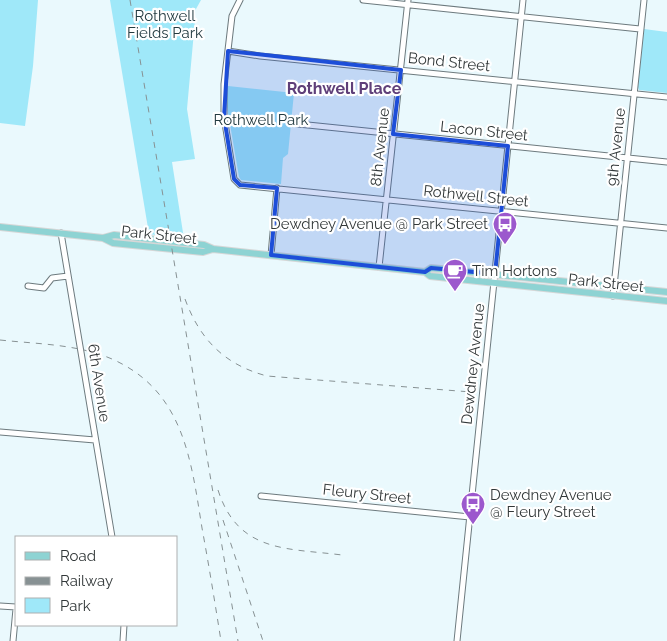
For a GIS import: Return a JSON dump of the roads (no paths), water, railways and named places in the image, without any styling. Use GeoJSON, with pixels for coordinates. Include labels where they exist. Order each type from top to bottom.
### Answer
{"type":"FeatureCollection","features":[{"type":"Feature","properties":{"kind":"main road","name":"Park Street"},"geometry":{"type":"LineString","coordinates":[[0,227],[103,238],[114,235],[204,245],[212,249],[425,272],[430,276],[667,302]]}},
{"type":"Feature","properties":{"kind":"main road","name":"Park Street"},"geometry":{"type":"LineString","coordinates":[[425,272],[431,268],[667,292]]}},
{"type":"Feature","properties":{"kind":"street","name":"Rothwell Street"},"geometry":{"type":"LineString","coordinates":[[240,0],[232,16],[224,84],[224,118],[234,179],[240,185],[667,228]]}},
{"type":"Feature","properties":{"kind":"street"},"geometry":{"type":"LineString","coordinates":[[364,0],[408,2],[640,29]]}},
{"type":"Feature","properties":{"kind":"street","name":"Dewdney Avenue"},"geometry":{"type":"LineString","coordinates":[[457,641],[523,0]]}},
{"type":"Feature","properties":{"kind":"street","name":"9th Avenue"},"geometry":{"type":"LineString","coordinates":[[612,296],[644,0]]}},
{"type":"Feature","properties":{"kind":"street","name":"8th Avenue"},"geometry":{"type":"LineString","coordinates":[[379,267],[408,2]]}},
{"type":"Feature","properties":{"kind":"street","name":"Bond Street"},"geometry":{"type":"LineString","coordinates":[[228,51],[260,56],[667,97]]}},
{"type":"Feature","properties":{"kind":"street","name":"Lacon Street"},"geometry":{"type":"LineString","coordinates":[[298,124],[667,162]]}},
{"type":"Feature","properties":{"kind":"street"},"geometry":{"type":"LineString","coordinates":[[271,256],[280,188]]}},
{"type":"Feature","properties":{"kind":"street","name":"6th Avenue"},"geometry":{"type":"LineString","coordinates":[[60,234],[112,536]]}},
{"type":"Feature","properties":{"kind":"street"},"geometry":{"type":"LineString","coordinates":[[28,286],[44,288],[52,278],[68,276]]}},
{"type":"Feature","properties":{"kind":"street"},"geometry":{"type":"LineString","coordinates":[[0,432],[95,440]]}},
{"type":"Feature","properties":{"kind":"street","name":"Fleury Street"},"geometry":{"type":"LineString","coordinates":[[261,496],[470,517]]}},
{"type":"Feature","properties":{"kind":"street"},"geometry":{"type":"LineString","coordinates":[[0,606],[15,608]]}},
{"type":"Feature","properties":{"kind":"street"},"geometry":{"type":"LineString","coordinates":[[13,641],[15,619]]}},
{"type":"Feature","properties":{"kind":"street"},"geometry":{"type":"LineString","coordinates":[[124,626],[124,641]]}},
{"type":"Feature","properties":{"kind":"railway"},"geometry":{"type":"LineString","coordinates":[[130,0],[238,641]]}},
{"type":"Feature","properties":{"kind":"railway"},"geometry":{"type":"LineString","coordinates":[[185,299],[198,327],[216,349],[239,365],[267,376],[471,392]]}},
{"type":"Feature","properties":{"kind":"railway"},"geometry":{"type":"LineString","coordinates":[[0,340],[71,347],[99,354],[136,373],[155,389],[169,409],[180,430],[188,453],[221,641]]}},
{"type":"Feature","properties":{"kind":"railway"},"geometry":{"type":"LineString","coordinates":[[218,490],[227,511],[238,526],[267,544],[302,551],[342,555]]}},
{"type":"Feature","properties":{"kind":"railway"},"geometry":{"type":"LineString","coordinates":[[223,520],[263,641]]}},
{"type":"Feature","properties":{"kind":"place","name":"Dewdney Avenue @ Park Street"},"geometry":{"type":"Point","coordinates":[505,245]}},
{"type":"Feature","properties":{"kind":"place","name":"Tim Hortons"},"geometry":{"type":"Point","coordinates":[455,292]}},
{"type":"Feature","properties":{"kind":"place","name":"Dewdney Avenue @ Fleury Street"},"geometry":{"type":"Point","coordinates":[473,525]}},
{"type":"Feature","properties":{"kind":"district","name":"Rothwell Place"},"geometry":{"type":"Point","coordinates":[344,88]}},
{"type":"Feature","properties":{"kind":"park label","name":"Rothwell Fields Park"},"geometry":{"type":"Point","coordinates":[165,24]}},
{"type":"Feature","properties":{"kind":"park label","name":"Rothwell Park"},"geometry":{"type":"Point","coordinates":[261,120]}}]}
